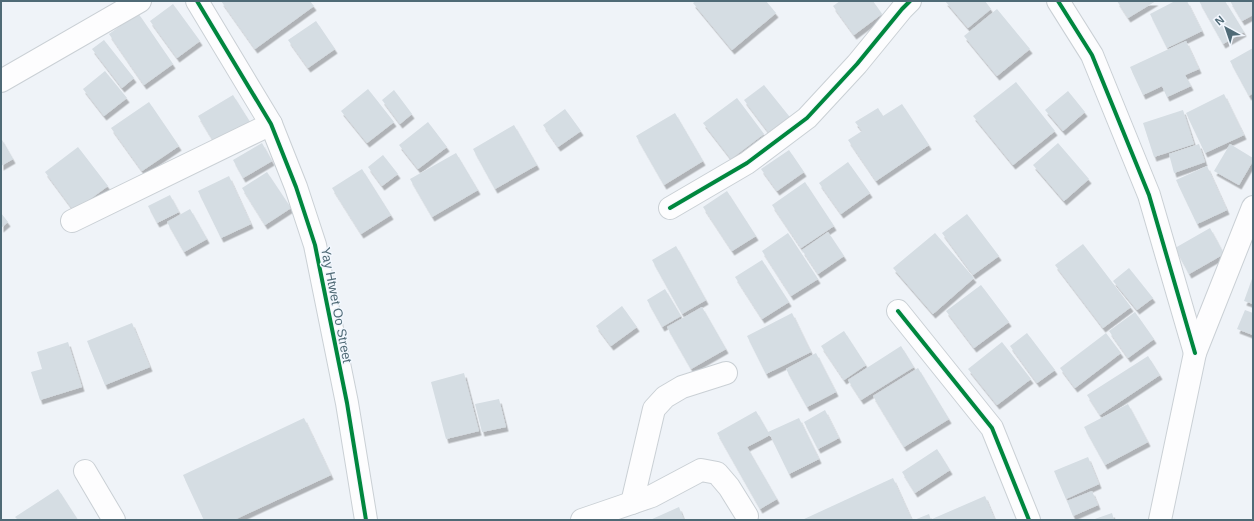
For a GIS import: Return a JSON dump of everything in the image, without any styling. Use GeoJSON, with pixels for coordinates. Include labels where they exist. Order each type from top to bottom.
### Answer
{"type":"FeatureCollection","features":[{"type":"Feature","properties":{"kind":"street"},"geometry":{"type":"LineString","coordinates":[[1,81],[140,1]]}},
{"type":"Feature","properties":{"kind":"street","name":"Yay Htwet Oo Street"},"geometry":{"type":"LineString","coordinates":[[197,1],[271,124],[296,187],[315,245],[347,403],[366,520]]}},
{"type":"Feature","properties":{"kind":"street"},"geometry":{"type":"LineString","coordinates":[[670,208],[747,163],[807,118],[857,64],[910,1]]}},
{"type":"Feature","properties":{"kind":"street"},"geometry":{"type":"LineString","coordinates":[[1058,1],[1092,55],[1149,195],[1195,353]]}},
{"type":"Feature","properties":{"kind":"street"},"geometry":{"type":"LineString","coordinates":[[72,221],[271,124]]}},
{"type":"Feature","properties":{"kind":"street"},"geometry":{"type":"LineString","coordinates":[[1160,520],[1195,353],[1253,207]]}},
{"type":"Feature","properties":{"kind":"street"},"geometry":{"type":"LineString","coordinates":[[898,311],[992,428],[1029,520]]}},
{"type":"Feature","properties":{"kind":"street"},"geometry":{"type":"LineString","coordinates":[[632,503],[654,409],[665,397],[682,387],[726,372]]}},
{"type":"Feature","properties":{"kind":"street"},"geometry":{"type":"LineString","coordinates":[[582,520],[652,496],[701,470],[717,473],[729,487],[747,516]]}},
{"type":"Feature","properties":{"kind":"street"},"geometry":{"type":"LineString","coordinates":[[85,471],[114,520]]}},
{"type":"Feature","properties":{"kind":"building"},"geometry":{"type":"Polygon","coordinates":[[[221,1],[310,1],[314,6],[255,49],[221,1]]]}},
{"type":"Feature","properties":{"kind":"building"},"geometry":{"type":"Polygon","coordinates":[[[696,1],[766,1],[776,13],[732,50],[693,3],[696,1]]]}},
{"type":"Feature","properties":{"kind":"building"},"geometry":{"type":"Polygon","coordinates":[[[840,1],[873,1],[882,14],[854,35],[833,6],[840,1]]]}},
{"type":"Feature","properties":{"kind":"building"},"geometry":{"type":"Polygon","coordinates":[[[945,1],[985,1],[991,9],[968,28],[945,1]]]}},
{"type":"Feature","properties":{"kind":"building"},"geometry":{"type":"Polygon","coordinates":[[[1117,1],[1156,1],[1128,18],[1117,1]]]}},
{"type":"Feature","properties":{"kind":"building"},"geometry":{"type":"Polygon","coordinates":[[[1175,1],[1187,1],[1202,31],[1167,48],[1150,14],[1175,1]]]}},
{"type":"Feature","properties":{"kind":"building"},"geometry":{"type":"Polygon","coordinates":[[[1199,1],[1225,1],[1244,32],[1223,44],[1199,1]]]}},
{"type":"Feature","properties":{"kind":"building"},"geometry":{"type":"Polygon","coordinates":[[[1230,1],[1253,1],[1253,15],[1242,21],[1230,1]]]}},
{"type":"Feature","properties":{"kind":"building"},"geometry":{"type":"Polygon","coordinates":[[[173,4],[200,41],[177,58],[150,21],[173,4]]]}},
{"type":"Feature","properties":{"kind":"building"},"geometry":{"type":"Polygon","coordinates":[[[997,9],[1030,49],[997,76],[964,36],[997,9]]]}},
{"type":"Feature","properties":{"kind":"building"},"geometry":{"type":"Polygon","coordinates":[[[138,13],[173,64],[144,85],[109,34],[138,13]]]}},
{"type":"Feature","properties":{"kind":"building"},"geometry":{"type":"Polygon","coordinates":[[[316,21],[335,49],[308,68],[288,40],[316,21]]]}},
{"type":"Feature","properties":{"kind":"building"},"geometry":{"type":"Polygon","coordinates":[[[104,40],[134,78],[122,88],[92,49],[104,40]]]}},
{"type":"Feature","properties":{"kind":"building"},"geometry":{"type":"Polygon","coordinates":[[[1186,41],[1199,69],[1185,75],[1191,86],[1167,97],[1162,86],[1143,95],[1130,67],[1186,41]]]}},
{"type":"Feature","properties":{"kind":"building"},"geometry":{"type":"Polygon","coordinates":[[[1253,48],[1253,93],[1249,96],[1230,61],[1253,48]]]}},
{"type":"Feature","properties":{"kind":"building"},"geometry":{"type":"Polygon","coordinates":[[[105,71],[127,98],[104,116],[83,89],[105,71]]]}},
{"type":"Feature","properties":{"kind":"building"},"geometry":{"type":"Polygon","coordinates":[[[1016,82],[1055,131],[1013,165],[973,116],[1016,82]]]}},
{"type":"Feature","properties":{"kind":"building"},"geometry":{"type":"Polygon","coordinates":[[[764,85],[793,121],[772,137],[744,100],[764,85]]]}},
{"type":"Feature","properties":{"kind":"building"},"geometry":{"type":"Polygon","coordinates":[[[368,89],[394,122],[367,143],[341,111],[368,89]]]}},
{"type":"Feature","properties":{"kind":"building"},"geometry":{"type":"Polygon","coordinates":[[[394,90],[412,114],[400,124],[382,100],[394,90]]]}},
{"type":"Feature","properties":{"kind":"building"},"geometry":{"type":"Polygon","coordinates":[[[1068,91],[1085,112],[1063,131],[1045,110],[1068,91]]]}},
{"type":"Feature","properties":{"kind":"building"},"geometry":{"type":"Polygon","coordinates":[[[1224,94],[1244,135],[1205,153],[1186,113],[1224,94]]]}},
{"type":"Feature","properties":{"kind":"building"},"geometry":{"type":"Polygon","coordinates":[[[233,95],[250,122],[215,144],[198,116],[233,95]]]}},
{"type":"Feature","properties":{"kind":"building"},"geometry":{"type":"Polygon","coordinates":[[[737,98],[764,134],[731,159],[703,123],[737,98]]]}},
{"type":"Feature","properties":{"kind":"building"},"geometry":{"type":"Polygon","coordinates":[[[149,102],[179,146],[142,171],[111,128],[149,102]]]}},
{"type":"Feature","properties":{"kind":"building"},"geometry":{"type":"Polygon","coordinates":[[[902,104],[929,145],[876,181],[848,140],[862,131],[855,122],[878,108],[883,116],[902,104]]]}},
{"type":"Feature","properties":{"kind":"building"},"geometry":{"type":"Polygon","coordinates":[[[565,109],[581,131],[558,147],[543,125],[565,109]]]}},
{"type":"Feature","properties":{"kind":"building"},"geometry":{"type":"Polygon","coordinates":[[[1183,110],[1194,144],[1154,157],[1143,123],[1183,110]]]}},
{"type":"Feature","properties":{"kind":"building"},"geometry":{"type":"Polygon","coordinates":[[[675,113],[703,161],[664,185],[636,136],[675,113]]]}},
{"type":"Feature","properties":{"kind":"building"},"geometry":{"type":"Polygon","coordinates":[[[428,122],[447,147],[418,169],[399,145],[428,122]]]}},
{"type":"Feature","properties":{"kind":"building"},"geometry":{"type":"Polygon","coordinates":[[[514,125],[537,165],[495,189],[473,149],[514,125]]]}},
{"type":"Feature","properties":{"kind":"building"},"geometry":{"type":"Polygon","coordinates":[[[1,138],[13,159],[1,166],[1,138]]]}},
{"type":"Feature","properties":{"kind":"building"},"geometry":{"type":"Polygon","coordinates":[[[262,143],[272,161],[243,178],[233,160],[262,143]]]}},
{"type":"Feature","properties":{"kind":"building"},"geometry":{"type":"Polygon","coordinates":[[[1058,143],[1089,179],[1064,201],[1033,165],[1058,143]]]}},
{"type":"Feature","properties":{"kind":"building"},"geometry":{"type":"Polygon","coordinates":[[[1199,144],[1205,162],[1174,173],[1169,154],[1199,144]]]}},
{"type":"Feature","properties":{"kind":"building"},"geometry":{"type":"Polygon","coordinates":[[[1230,144],[1253,158],[1253,161],[1239,185],[1214,171],[1230,144]]]}},
{"type":"Feature","properties":{"kind":"building"},"geometry":{"type":"Polygon","coordinates":[[[78,147],[108,186],[74,211],[45,172],[78,147]]]}},
{"type":"Feature","properties":{"kind":"building"},"geometry":{"type":"Polygon","coordinates":[[[789,150],[804,172],[777,191],[761,169],[789,150]]]}},
{"type":"Feature","properties":{"kind":"building"},"geometry":{"type":"Polygon","coordinates":[[[456,153],[478,190],[432,217],[410,179],[456,153]]]}},
{"type":"Feature","properties":{"kind":"building"},"geometry":{"type":"Polygon","coordinates":[[[383,155],[398,174],[382,186],[368,167],[383,155]]]}},
{"type":"Feature","properties":{"kind":"building"},"geometry":{"type":"Polygon","coordinates":[[[848,162],[870,193],[841,214],[819,183],[848,162]]]}},
{"type":"Feature","properties":{"kind":"building"},"geometry":{"type":"Polygon","coordinates":[[[1207,166],[1227,210],[1197,224],[1176,180],[1207,166]]]}},
{"type":"Feature","properties":{"kind":"building"},"geometry":{"type":"Polygon","coordinates":[[[362,169],[391,215],[361,234],[332,188],[362,169]]]}},
{"type":"Feature","properties":{"kind":"building"},"geometry":{"type":"Polygon","coordinates":[[[267,172],[291,208],[265,225],[242,188],[267,172]]]}},
{"type":"Feature","properties":{"kind":"building"},"geometry":{"type":"Polygon","coordinates":[[[229,176],[251,224],[221,238],[198,191],[229,176]]]}},
{"type":"Feature","properties":{"kind":"building"},"geometry":{"type":"Polygon","coordinates":[[[805,182],[834,226],[801,248],[772,205],[805,182]]]}},
{"type":"Feature","properties":{"kind":"building"},"geometry":{"type":"Polygon","coordinates":[[[727,191],[756,236],[732,251],[703,207],[727,191]]]}},
{"type":"Feature","properties":{"kind":"building"},"geometry":{"type":"Polygon","coordinates":[[[170,195],[179,212],[157,223],[148,206],[170,195]]]}},
{"type":"Feature","properties":{"kind":"building"},"geometry":{"type":"Polygon","coordinates":[[[190,209],[207,239],[184,252],[167,222],[190,209]]]}},
{"type":"Feature","properties":{"kind":"building"},"geometry":{"type":"Polygon","coordinates":[[[1,213],[8,222],[1,228],[1,213]]]}},
{"type":"Feature","properties":{"kind":"building"},"geometry":{"type":"Polygon","coordinates":[[[967,214],[999,256],[973,275],[942,233],[967,214]]]}},
{"type":"Feature","properties":{"kind":"building"},"geometry":{"type":"Polygon","coordinates":[[[1210,228],[1224,254],[1189,274],[1175,248],[1210,228]]]}},
{"type":"Feature","properties":{"kind":"building"},"geometry":{"type":"Polygon","coordinates":[[[828,232],[844,256],[818,274],[802,250],[828,232]]]}},
{"type":"Feature","properties":{"kind":"building"},"geometry":{"type":"Polygon","coordinates":[[[788,233],[818,279],[791,296],[762,251],[788,233]]]}},
{"type":"Feature","properties":{"kind":"building"},"geometry":{"type":"Polygon","coordinates":[[[935,233],[974,278],[933,314],[893,268],[935,233]]]}},
{"type":"Feature","properties":{"kind":"building"},"geometry":{"type":"Polygon","coordinates":[[[1083,244],[1131,307],[1103,328],[1055,265],[1083,244]]]}},
{"type":"Feature","properties":{"kind":"building"},"geometry":{"type":"Polygon","coordinates":[[[676,246],[706,300],[682,314],[652,260],[676,246]]]}},
{"type":"Feature","properties":{"kind":"building"},"geometry":{"type":"Polygon","coordinates":[[[762,260],[789,302],[762,319],[735,277],[762,260]]]}},
{"type":"Feature","properties":{"kind":"building"},"geometry":{"type":"Polygon","coordinates":[[[1129,268],[1153,298],[1137,310],[1113,281],[1129,268]]]}},
{"type":"Feature","properties":{"kind":"building"},"geometry":{"type":"Polygon","coordinates":[[[1253,276],[1253,304],[1244,301],[1253,276]]]}},
{"type":"Feature","properties":{"kind":"building"},"geometry":{"type":"Polygon","coordinates":[[[981,285],[1009,322],[974,348],[946,311],[981,285]]]}},
{"type":"Feature","properties":{"kind":"building"},"geometry":{"type":"Polygon","coordinates":[[[665,289],[681,316],[662,327],[647,300],[665,289]]]}},
{"type":"Feature","properties":{"kind":"building"},"geometry":{"type":"Polygon","coordinates":[[[622,306],[637,327],[611,346],[596,326],[622,306]]]}},
{"type":"Feature","properties":{"kind":"building"},"geometry":{"type":"Polygon","coordinates":[[[702,307],[726,349],[691,369],[667,327],[702,307]]]}},
{"type":"Feature","properties":{"kind":"building"},"geometry":{"type":"Polygon","coordinates":[[[1245,310],[1253,313],[1253,335],[1237,329],[1245,310]]]}},
{"type":"Feature","properties":{"kind":"building"},"geometry":{"type":"Polygon","coordinates":[[[1135,312],[1154,339],[1128,358],[1109,331],[1135,312]]]}},
{"type":"Feature","properties":{"kind":"building"},"geometry":{"type":"Polygon","coordinates":[[[792,313],[811,352],[766,374],[747,336],[792,313]]]}},
{"type":"Feature","properties":{"kind":"building"},"geometry":{"type":"Polygon","coordinates":[[[132,323],[150,367],[105,385],[87,341],[132,323]]]}},
{"type":"Feature","properties":{"kind":"building"},"geometry":{"type":"Polygon","coordinates":[[[844,331],[866,365],[844,380],[821,346],[844,331]]]}},
{"type":"Feature","properties":{"kind":"building"},"geometry":{"type":"Polygon","coordinates":[[[1027,333],[1055,370],[1037,383],[1010,346],[1027,333]]]}},
{"type":"Feature","properties":{"kind":"building"},"geometry":{"type":"Polygon","coordinates":[[[1106,333],[1121,353],[1075,388],[1060,368],[1106,333]]]}},
{"type":"Feature","properties":{"kind":"building"},"geometry":{"type":"Polygon","coordinates":[[[68,342],[82,387],[40,400],[31,372],[42,369],[37,352],[68,342]]]}},
{"type":"Feature","properties":{"kind":"building"},"geometry":{"type":"Polygon","coordinates":[[[1002,342],[1031,379],[997,405],[968,369],[1002,342]]]}},
{"type":"Feature","properties":{"kind":"building"},"geometry":{"type":"Polygon","coordinates":[[[901,346],[914,367],[861,400],[848,380],[901,346]]]}},
{"type":"Feature","properties":{"kind":"building"},"geometry":{"type":"Polygon","coordinates":[[[816,353],[836,392],[807,407],[786,369],[816,353]]]}},
{"type":"Feature","properties":{"kind":"building"},"geometry":{"type":"Polygon","coordinates":[[[1148,356],[1160,375],[1100,415],[1087,395],[1148,356]]]}},
{"type":"Feature","properties":{"kind":"building"},"geometry":{"type":"Polygon","coordinates":[[[918,368],[949,419],[904,447],[873,396],[918,368]]]}},
{"type":"Feature","properties":{"kind":"building"},"geometry":{"type":"Polygon","coordinates":[[[464,373],[479,431],[446,439],[431,382],[464,373]]]}},
{"type":"Feature","properties":{"kind":"building"},"geometry":{"type":"Polygon","coordinates":[[[499,399],[506,427],[482,432],[475,404],[499,399]]]}},
{"type":"Feature","properties":{"kind":"building"},"geometry":{"type":"Polygon","coordinates":[[[1128,404],[1148,442],[1105,465],[1084,427],[1128,404]]]}},
{"type":"Feature","properties":{"kind":"building"},"geometry":{"type":"Polygon","coordinates":[[[825,410],[839,438],[818,449],[804,422],[825,410]]]}},
{"type":"Feature","properties":{"kind":"building"},"geometry":{"type":"Polygon","coordinates":[[[756,411],[768,432],[799,418],[819,459],[789,474],[770,435],[747,447],[777,499],[760,509],[717,433],[756,411]]]}},
{"type":"Feature","properties":{"kind":"building"},"geometry":{"type":"Polygon","coordinates":[[[304,418],[331,475],[234,520],[204,520],[183,475],[304,418]]]}},
{"type":"Feature","properties":{"kind":"building"},"geometry":{"type":"Polygon","coordinates":[[[937,449],[950,470],[915,493],[902,472],[937,449]]]}},
{"type":"Feature","properties":{"kind":"building"},"geometry":{"type":"Polygon","coordinates":[[[1088,457],[1099,484],[1066,499],[1054,471],[1088,457]]]}},
{"type":"Feature","properties":{"kind":"building"},"geometry":{"type":"Polygon","coordinates":[[[893,478],[912,520],[802,520],[893,478]]]}},
{"type":"Feature","properties":{"kind":"building"},"geometry":{"type":"Polygon","coordinates":[[[58,489],[78,520],[18,520],[15,517],[58,489]]]}},
{"type":"Feature","properties":{"kind":"building"},"geometry":{"type":"Polygon","coordinates":[[[1092,491],[1098,505],[1073,516],[1067,501],[1092,491]]]}},
{"type":"Feature","properties":{"kind":"building"},"geometry":{"type":"Polygon","coordinates":[[[985,496],[995,520],[932,519],[985,496]]]}},
{"type":"Feature","properties":{"kind":"building"},"geometry":{"type":"Polygon","coordinates":[[[679,507],[684,520],[650,520],[679,507]]]}},
{"type":"Feature","properties":{"kind":"building"},"geometry":{"type":"Polygon","coordinates":[[[1112,513],[1114,520],[1092,520],[1112,513]]]}},
{"type":"Feature","properties":{"kind":"building"},"geometry":{"type":"Polygon","coordinates":[[[929,514],[931,520],[914,520],[929,514]]]}},
{"type":"Feature","properties":{"kind":"cycle path"},"geometry":{"type":"LineString","coordinates":[[197,1],[271,124],[296,187],[315,245],[347,403],[366,520]]}},
{"type":"Feature","properties":{"kind":"cycle path"},"geometry":{"type":"LineString","coordinates":[[670,208],[747,163],[807,118],[857,64],[910,1]]}},
{"type":"Feature","properties":{"kind":"cycle path"},"geometry":{"type":"LineString","coordinates":[[1058,1],[1092,55],[1149,195],[1195,353]]}},
{"type":"Feature","properties":{"kind":"cycle path"},"geometry":{"type":"LineString","coordinates":[[898,311],[992,428],[1029,520]]}}]}
